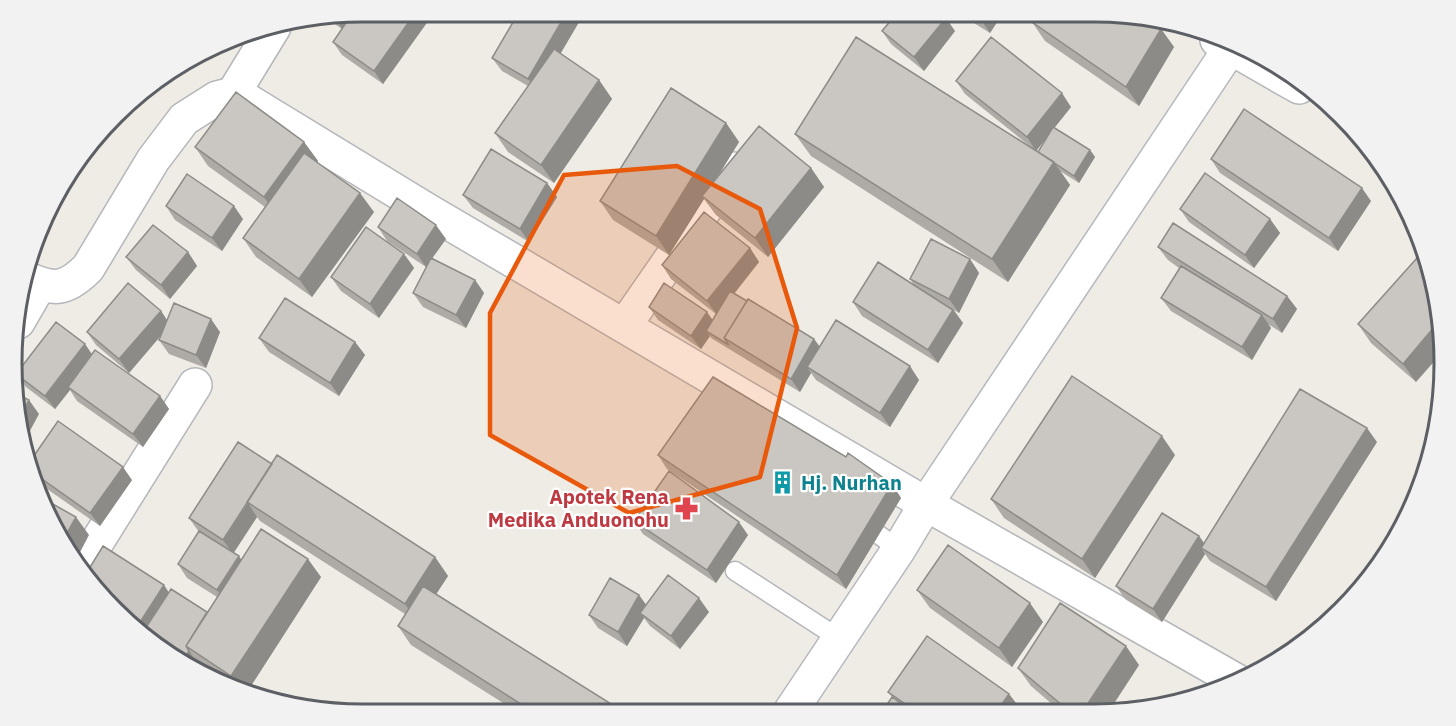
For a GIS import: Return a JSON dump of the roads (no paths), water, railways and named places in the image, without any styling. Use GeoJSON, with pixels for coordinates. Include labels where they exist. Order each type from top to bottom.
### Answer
{"type":"FeatureCollection","features":[{"type":"Feature","properties":{"kind":"street"},"geometry":{"type":"LineString","coordinates":[[234,94],[269,36]]}},
{"type":"Feature","properties":{"kind":"street"},"geometry":{"type":"LineString","coordinates":[[795,704],[899,549],[926,504],[1224,49]]}},
{"type":"Feature","properties":{"kind":"street"},"geometry":{"type":"LineString","coordinates":[[33,281],[66,286],[76,280],[88,268],[153,160],[184,119],[217,98],[234,94],[926,504],[1228,676]]}},
{"type":"Feature","properties":{"kind":"street"},"geometry":{"type":"LineString","coordinates":[[625,325],[747,149]]}},
{"type":"Feature","properties":{"kind":"street"},"geometry":{"type":"LineString","coordinates":[[86,560],[195,385]]}},
{"type":"Feature","properties":{"kind":"lane"},"geometry":{"type":"LineString","coordinates":[[845,513],[899,549]]}},
{"type":"Feature","properties":{"kind":"lane"},"geometry":{"type":"LineString","coordinates":[[735,571],[840,639]]}},
{"type":"Feature","properties":{"kind":"place","name":"Hj. Nurhan"},"geometry":{"type":"Point","coordinates":[783,483]}},
{"type":"Feature","properties":{"kind":"place","name":"Apotek Rena Medika Anduonohu"},"geometry":{"type":"Point","coordinates":[687,509]}}]}
